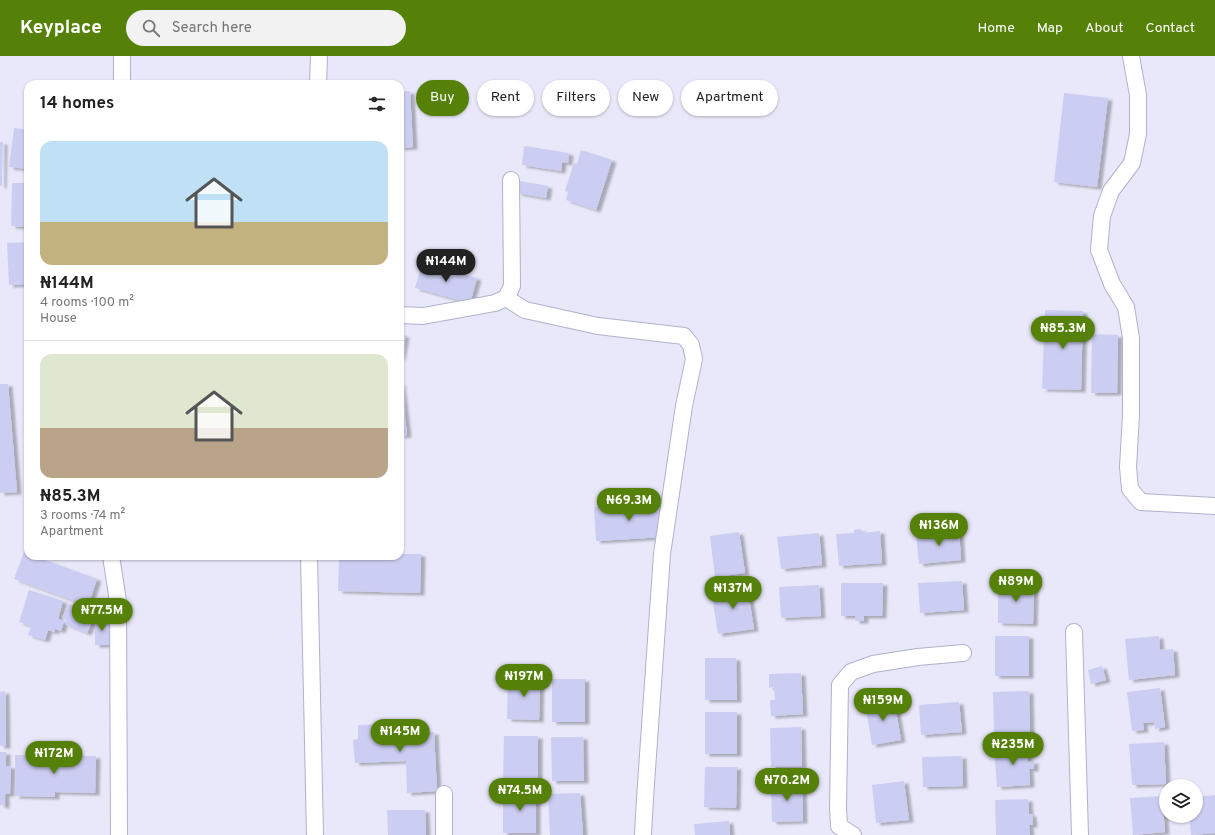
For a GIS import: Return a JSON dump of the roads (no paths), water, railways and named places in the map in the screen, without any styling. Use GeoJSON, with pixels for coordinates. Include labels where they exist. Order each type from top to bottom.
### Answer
{"type":"FeatureCollection","features":[{"type":"Feature","properties":{"kind":"street"},"geometry":{"type":"LineString","coordinates":[[122,56],[122,80]]}},
{"type":"Feature","properties":{"kind":"street"},"geometry":{"type":"LineString","coordinates":[[318,80],[319,56]]}},
{"type":"Feature","properties":{"kind":"street"},"geometry":{"type":"LineString","coordinates":[[1131,56],[1138,95],[1138,134],[1132,162],[1112,192],[1102,216],[1099,250],[1112,284],[1126,307],[1131,338],[1131,415],[1128,466],[1130,489],[1141,502],[1215,506]]}},
{"type":"Feature","properties":{"kind":"street"},"geometry":{"type":"LineString","coordinates":[[404,315],[423,316],[495,304],[506,298],[512,286],[511,180]]}},
{"type":"Feature","properties":{"kind":"street"},"geometry":{"type":"LineString","coordinates":[[506,298],[525,310],[598,326],[684,336],[691,345],[694,359],[684,406],[662,554],[643,835]]}},
{"type":"Feature","properties":{"kind":"street"},"geometry":{"type":"LineString","coordinates":[[112,560],[118,601],[119,835]]}},
{"type":"Feature","properties":{"kind":"street"},"geometry":{"type":"LineString","coordinates":[[309,560],[314,835]]}},
{"type":"Feature","properties":{"kind":"street"},"geometry":{"type":"LineString","coordinates":[[1074,632],[1080,835]]}},
{"type":"Feature","properties":{"kind":"street"},"geometry":{"type":"LineString","coordinates":[[853,835],[839,826],[840,685],[851,672],[873,664],[918,657],[963,653]]}},
{"type":"Feature","properties":{"kind":"street"},"geometry":{"type":"LineString","coordinates":[[444,794],[444,835]]}}]}
